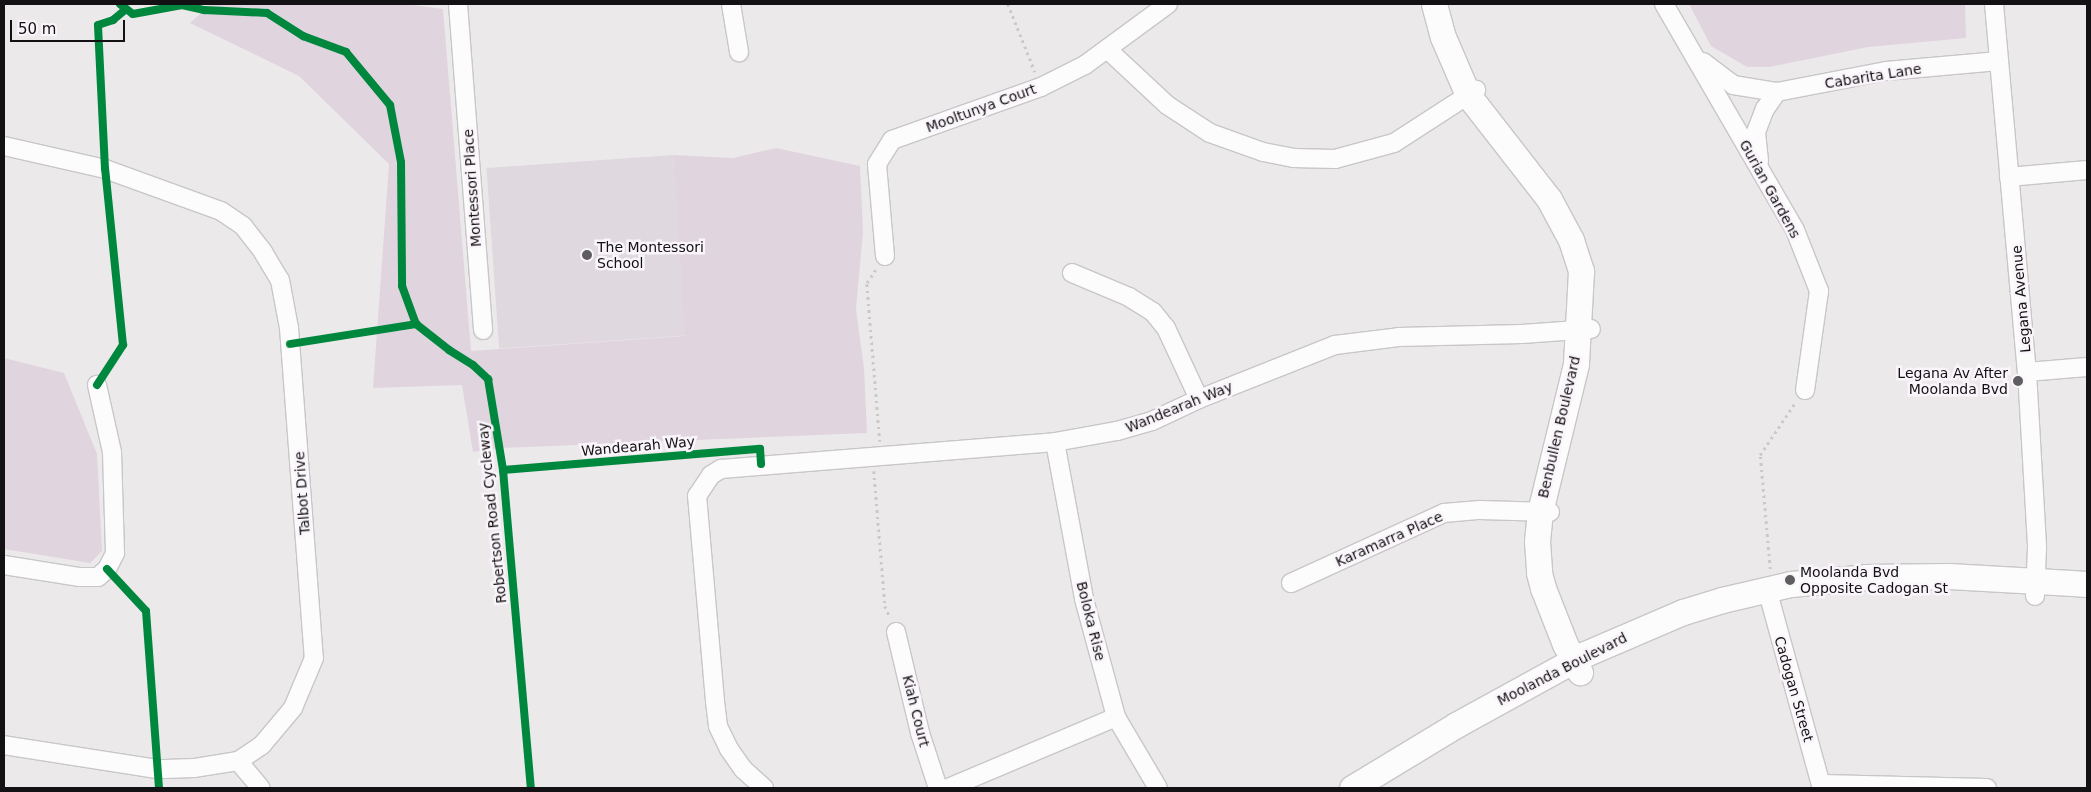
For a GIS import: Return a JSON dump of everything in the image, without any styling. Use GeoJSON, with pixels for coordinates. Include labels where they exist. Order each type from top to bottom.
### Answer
{"type":"FeatureCollection","features":[{"type":"Feature","properties":{"kind":"street","name":"Montessori Place"},"geometry":{"type":"LineString","coordinates":[[458,4],[483,330]]}},
{"type":"Feature","properties":{"kind":"street"},"geometry":{"type":"LineString","coordinates":[[731,4],[740,52]]}},
{"type":"Feature","properties":{"kind":"street","name":"Mooltunya Court"},"geometry":{"type":"LineString","coordinates":[[885,256],[877,164],[892,140],[1041,88],[1085,65],[1168,4]]}},
{"type":"Feature","properties":{"kind":"street","name":"Benbullen Boulevard"},"geometry":{"type":"LineString","coordinates":[[1434,4],[1443,38],[1472,92],[1556,190],[1581,235],[1588,257],[1592,281],[1574,418],[1537,542],[1539,573],[1552,612],[1582,663]]}},
{"type":"Feature","properties":{"kind":"street","name":"Benbullen Boulevard"},"geometry":{"type":"LineString","coordinates":[[1443,4],[1472,92]]}},
{"type":"Feature","properties":{"kind":"street","name":"Gurian Gardens"},"geometry":{"type":"LineString","coordinates":[[1664,4],[1794,230],[1819,291],[1805,390]]}},
{"type":"Feature","properties":{"kind":"street","name":"Legana Avenue"},"geometry":{"type":"LineString","coordinates":[[1994,4],[2028,372],[2037,548],[2035,589]]}},
{"type":"Feature","properties":{"kind":"street"},"geometry":{"type":"LineString","coordinates":[[1107,48],[1167,105],[1210,133],[1263,152],[1293,158],[1335,159],[1394,143],[1472,92]]}},
{"type":"Feature","properties":{"kind":"street","name":"Cabarita Lane"},"geometry":{"type":"LineString","coordinates":[[1695,56],[1733,85],[1777,92],[1886,71],[1999,61]]}},
{"type":"Feature","properties":{"kind":"street"},"geometry":{"type":"LineString","coordinates":[[1760,169],[1756,132],[1765,109],[1777,92]]}},
{"type":"Feature","properties":{"kind":"street","name":"Talbot Drive"},"geometry":{"type":"LineString","coordinates":[[4,146],[105,168],[221,211],[243,226],[264,252],[280,280],[289,328],[314,658],[293,708],[262,745],[238,761],[194,768],[157,769],[4,745]]}},
{"type":"Feature","properties":{"kind":"street"},"geometry":{"type":"LineString","coordinates":[[2009,177],[2087,170]]}},
{"type":"Feature","properties":{"kind":"street"},"geometry":{"type":"LineString","coordinates":[[1072,273],[1129,297],[1153,312],[1170,336],[1199,399]]}},
{"type":"Feature","properties":{"kind":"street","name":"Wandearah Way"},"geometry":{"type":"LineString","coordinates":[[764,788],[743,769],[729,749],[718,726],[697,496],[711,475],[721,468],[1055,442],[1117,431],[1143,423],[1335,345],[1399,337],[1522,334],[1585,329]]}},
{"type":"Feature","properties":{"kind":"street"},"geometry":{"type":"LineString","coordinates":[[2028,372],[2087,367]]}},
{"type":"Feature","properties":{"kind":"street"},"geometry":{"type":"LineString","coordinates":[[4,565],[80,577],[98,577],[107,568],[115,553],[112,452],[98,385]]}},
{"type":"Feature","properties":{"kind":"street","name":"Boloka Rise"},"geometry":{"type":"LineString","coordinates":[[1055,442],[1084,599],[1116,718],[1158,788]]}},
{"type":"Feature","properties":{"kind":"street","name":"Karamarra Place"},"geometry":{"type":"LineString","coordinates":[[1291,583],[1444,513],[1480,510],[1545,512]]}},
{"type":"Feature","properties":{"kind":"street","name":"Moolanda Boulevard"},"geometry":{"type":"LineString","coordinates":[[1352,788],[1456,725],[1682,612],[1769,590],[2035,589],[2087,584]]}},
{"type":"Feature","properties":{"kind":"street","name":"Moolanda Boulevard"},"geometry":{"type":"LineString","coordinates":[[2035,589],[2087,599]]}},
{"type":"Feature","properties":{"kind":"street","name":"Cadogan Street"},"geometry":{"type":"LineString","coordinates":[[1769,590],[1821,786]]}},
{"type":"Feature","properties":{"kind":"street","name":"Kiah Court"},"geometry":{"type":"LineString","coordinates":[[896,632],[920,733],[938,788]]}},
{"type":"Feature","properties":{"kind":"street","name":"Moolanda Boulevard"},"geometry":{"type":"LineString","coordinates":[[1377,788],[1582,663]]}},
{"type":"Feature","properties":{"kind":"street"},"geometry":{"type":"LineString","coordinates":[[948,788],[1116,718]]}},
{"type":"Feature","properties":{"kind":"street"},"geometry":{"type":"LineString","coordinates":[[238,761],[261,788]]}},
{"type":"Feature","properties":{"kind":"street"},"geometry":{"type":"LineString","coordinates":[[1821,786],[1987,788]]}},
{"type":"Feature","properties":{"kind":"path"},"geometry":{"type":"LineString","coordinates":[[1008,4],[1041,88]]}},
{"type":"Feature","properties":{"kind":"path"},"geometry":{"type":"LineString","coordinates":[[885,256],[867,284],[885,606],[896,632]]}},
{"type":"Feature","properties":{"kind":"path"},"geometry":{"type":"LineString","coordinates":[[1769,590],[1760,455],[1805,390]]}},
{"type":"Feature","properties":{"kind":"shaded area"},"geometry":{"type":"Polygon","coordinates":[[[211,4],[405,4],[443,9],[471,351],[685,336],[673,155],[733,158],[776,148],[860,166],[863,232],[856,309],[864,368],[867,433],[500,448],[473,452],[462,385],[373,388],[389,164],[299,76],[190,23],[211,4]]]}},
{"type":"Feature","properties":{"kind":"shaded area"},"geometry":{"type":"Polygon","coordinates":[[[1689,4],[1965,4],[1966,38],[1868,47],[1769,67],[1747,67],[1711,46],[1689,4]]]}},
{"type":"Feature","properties":{"kind":"shaded area","name":"The Montessori School"},"geometry":{"type":"Polygon","coordinates":[[[673,155],[686,336],[499,349],[486,168],[673,155]]]}},
{"type":"Feature","properties":{"kind":"shaded area"},"geometry":{"type":"Polygon","coordinates":[[[4,358],[64,373],[97,454],[102,551],[90,563],[4,549],[4,358]]]}},
{"type":"Feature","properties":{"kind":"cycle path","name":"Robertson Road Cycleway"},"geometry":{"type":"LineString","coordinates":[[120,4],[133,14],[182,5],[204,10],[267,13],[303,36],[346,52],[390,105],[401,162],[402,286],[416,324],[449,350],[473,365],[488,379],[503,470],[531,788]]}},
{"type":"Feature","properties":{"kind":"cycle path"},"geometry":{"type":"LineString","coordinates":[[97,385],[123,345],[105,169],[98,25],[113,20],[125,10]]}},
{"type":"Feature","properties":{"kind":"cycle path"},"geometry":{"type":"LineString","coordinates":[[290,344],[416,324]]}},
{"type":"Feature","properties":{"kind":"cycle path","name":"Robertson Road Cycleway"},"geometry":{"type":"LineString","coordinates":[[503,470],[760,449],[761,464]]}},
{"type":"Feature","properties":{"kind":"cycle path"},"geometry":{"type":"LineString","coordinates":[[107,569],[146,611],[159,788]]}},
{"type":"Feature","properties":{"kind":"place","name":"The Montessori School"},"geometry":{"type":"Point","coordinates":[587,255]}},
{"type":"Feature","properties":{"kind":"place","name":"Legana Av After Moolanda Bvd"},"geometry":{"type":"Point","coordinates":[2018,381]}},
{"type":"Feature","properties":{"kind":"place","name":"Moolanda Bvd Opposite Cadogan St"},"geometry":{"type":"Point","coordinates":[1790,580]}}]}
